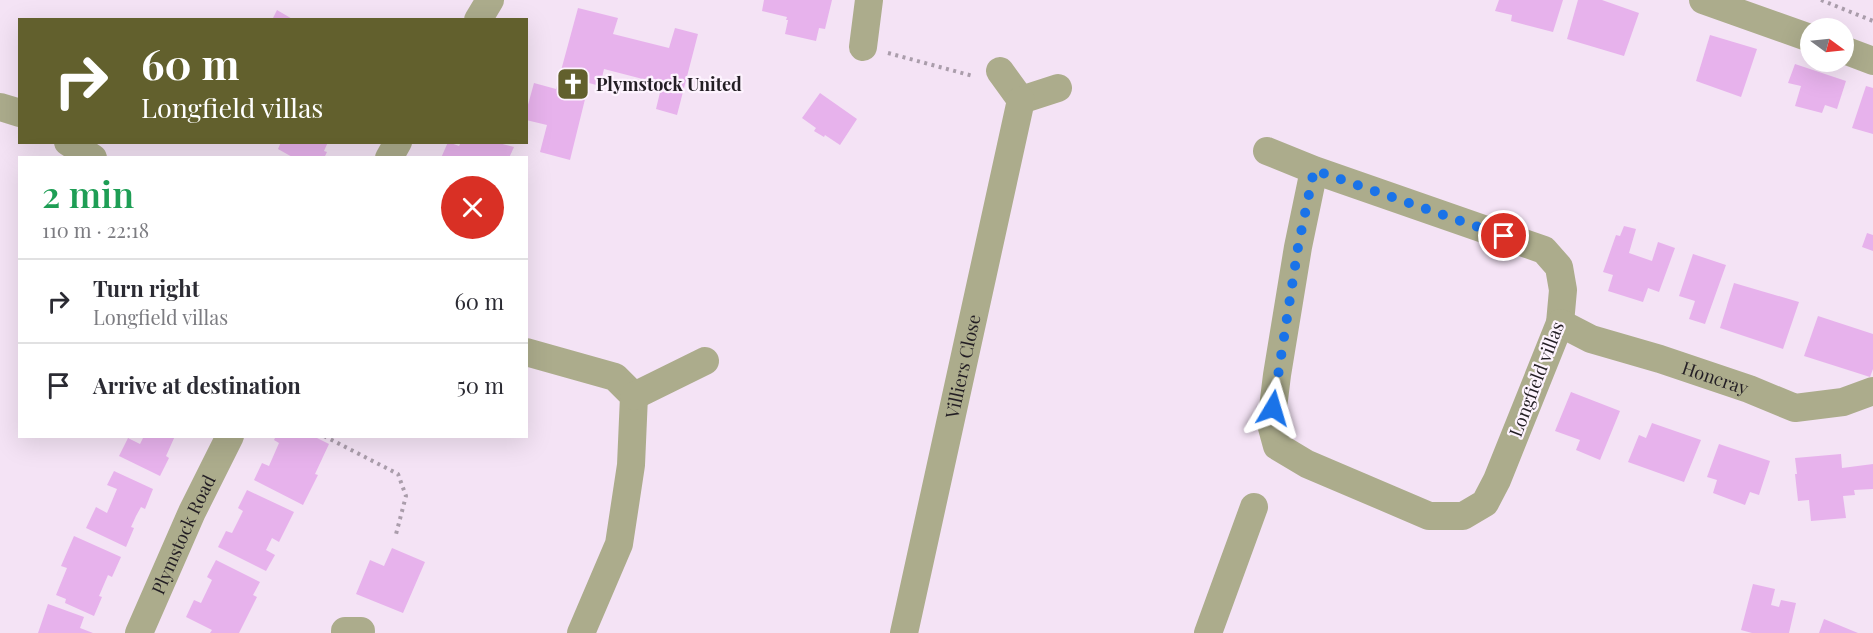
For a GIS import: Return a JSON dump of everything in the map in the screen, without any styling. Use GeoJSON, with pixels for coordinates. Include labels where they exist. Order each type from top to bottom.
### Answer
{"type":"FeatureCollection","features":[{"type":"Feature","properties":{"kind":"street"},"geometry":{"type":"LineString","coordinates":[[479,18],[490,0]]}},
{"type":"Feature","properties":{"kind":"street"},"geometry":{"type":"LineString","coordinates":[[863,47],[869,0]]}},
{"type":"Feature","properties":{"kind":"street"},"geometry":{"type":"LineString","coordinates":[[1703,0],[1800,34]]}},
{"type":"Feature","properties":{"kind":"street"},"geometry":{"type":"LineString","coordinates":[[1854,54],[1873,62]]}},
{"type":"Feature","properties":{"kind":"street"},"geometry":{"type":"LineString","coordinates":[[1009,83],[1058,88]]}},
{"type":"Feature","properties":{"kind":"street","name":"Villiers Close"},"geometry":{"type":"LineString","coordinates":[[904,633],[1009,83]]}},
{"type":"Feature","properties":{"kind":"street"},"geometry":{"type":"LineString","coordinates":[[0,107],[18,112]]}},
{"type":"Feature","properties":{"kind":"street"},"geometry":{"type":"LineString","coordinates":[[71,144],[90,156]]}},
{"type":"Feature","properties":{"kind":"street","name":"Longfield villas"},"geometry":{"type":"LineString","coordinates":[[1268,151],[1314,170],[1544,250],[1559,267],[1563,290],[1560,323],[1497,480],[1485,503],[1463,516],[1429,516],[1307,464],[1277,446],[1271,424],[1277,375],[1298,247],[1314,170]]}},
{"type":"Feature","properties":{"kind":"street","name":"Honcray"},"geometry":{"type":"LineString","coordinates":[[1560,323],[1591,339],[1749,389],[1795,408],[1843,402],[1873,391]]}},
{"type":"Feature","properties":{"kind":"street"},"geometry":{"type":"LineString","coordinates":[[528,353],[615,377],[634,396],[631,465],[619,544],[581,633]]}},
{"type":"Feature","properties":{"kind":"street"},"geometry":{"type":"LineString","coordinates":[[634,396],[705,361]]}},
{"type":"Feature","properties":{"kind":"street","name":"Plymstock Road"},"geometry":{"type":"LineString","coordinates":[[139,633],[192,512],[229,438]]}},
{"type":"Feature","properties":{"kind":"street"},"geometry":{"type":"LineString","coordinates":[[1208,633],[1254,507]]}},
{"type":"Feature","properties":{"kind":"path"},"geometry":{"type":"LineString","coordinates":[[1821,0],[1873,21]]}},
{"type":"Feature","properties":{"kind":"path"},"geometry":{"type":"LineString","coordinates":[[863,47],[993,81],[1009,83]]}},
{"type":"Feature","properties":{"kind":"path"},"geometry":{"type":"LineString","coordinates":[[328,438],[398,474],[406,496],[395,538]]}},
{"type":"Feature","properties":{"kind":"building"},"geometry":{"type":"Polygon","coordinates":[[[764,0],[832,0],[825,29],[819,28],[816,41],[785,34],[787,17],[762,11],[764,0]]]}},
{"type":"Feature","properties":{"kind":"building"},"geometry":{"type":"Polygon","coordinates":[[[1499,0],[1563,0],[1553,32],[1511,21],[1512,15],[1495,11],[1499,0]]]}},
{"type":"Feature","properties":{"kind":"building"},"geometry":{"type":"Polygon","coordinates":[[[1578,0],[1602,0],[1639,13],[1624,56],[1567,39],[1578,0]]]}},
{"type":"Feature","properties":{"kind":"building","name":"Plymstock United"},"geometry":{"type":"Polygon","coordinates":[[[578,8],[618,18],[613,34],[669,48],[675,28],[698,34],[677,115],[656,109],[662,84],[604,69],[600,86],[589,83],[570,160],[540,152],[547,125],[528,120],[528,105],[534,83],[556,89],[578,8]]]}},
{"type":"Feature","properties":{"kind":"building"},"geometry":{"type":"Polygon","coordinates":[[[277,10],[291,18],[273,18],[277,10]]]}},
{"type":"Feature","properties":{"kind":"building"},"geometry":{"type":"Polygon","coordinates":[[[1710,35],[1757,49],[1741,97],[1696,81],[1710,35]]]}},
{"type":"Feature","properties":{"kind":"building"},"geometry":{"type":"Polygon","coordinates":[[[1795,64],[1800,66],[1800,72],[1819,72],[1846,81],[1837,109],[1825,105],[1822,113],[1795,106],[1801,86],[1788,83],[1795,64]]]}},
{"type":"Feature","properties":{"kind":"building"},"geometry":{"type":"Polygon","coordinates":[[[1866,86],[1873,88],[1873,134],[1852,128],[1866,86]]]}},
{"type":"Feature","properties":{"kind":"building"},"geometry":{"type":"Polygon","coordinates":[[[820,93],[857,119],[840,145],[814,131],[816,128],[802,118],[820,93]]]}},
{"type":"Feature","properties":{"kind":"building"},"geometry":{"type":"Polygon","coordinates":[[[280,144],[327,144],[324,151],[327,152],[325,156],[290,156],[278,149],[280,144]]]}},
{"type":"Feature","properties":{"kind":"building"},"geometry":{"type":"Polygon","coordinates":[[[447,144],[459,146],[460,144],[503,144],[514,147],[510,156],[442,156],[447,144]]]}},
{"type":"Feature","properties":{"kind":"building"},"geometry":{"type":"Polygon","coordinates":[[[1624,226],[1636,229],[1629,253],[1652,261],[1658,242],[1675,248],[1659,292],[1648,288],[1643,302],[1608,291],[1613,275],[1603,272],[1616,235],[1620,236],[1624,226]]]}},
{"type":"Feature","properties":{"kind":"building"},"geometry":{"type":"Polygon","coordinates":[[[1867,233],[1873,235],[1873,251],[1862,247],[1867,233]]]}},
{"type":"Feature","properties":{"kind":"building"},"geometry":{"type":"Polygon","coordinates":[[[1693,254],[1726,265],[1705,324],[1689,319],[1695,301],[1679,296],[1693,254]]]}},
{"type":"Feature","properties":{"kind":"building"},"geometry":{"type":"Polygon","coordinates":[[[1734,283],[1799,302],[1783,349],[1720,328],[1734,283]]]}},
{"type":"Feature","properties":{"kind":"building"},"geometry":{"type":"Polygon","coordinates":[[[1818,316],[1873,334],[1873,369],[1870,377],[1804,356],[1818,316]]]}},
{"type":"Feature","properties":{"kind":"building"},"geometry":{"type":"Polygon","coordinates":[[[1571,392],[1620,411],[1600,460],[1576,450],[1580,440],[1555,431],[1571,392]]]}},
{"type":"Feature","properties":{"kind":"building"},"geometry":{"type":"Polygon","coordinates":[[[1652,423],[1701,440],[1684,482],[1628,462],[1639,435],[1646,438],[1652,423]]]}},
{"type":"Feature","properties":{"kind":"building"},"geometry":{"type":"Polygon","coordinates":[[[128,438],[140,444],[143,438],[174,438],[166,456],[169,458],[160,476],[119,456],[128,438]]]}},
{"type":"Feature","properties":{"kind":"building"},"geometry":{"type":"Polygon","coordinates":[[[275,438],[317,438],[329,444],[315,474],[318,475],[303,505],[254,480],[262,463],[269,466],[279,443],[274,440],[275,438]]]}},
{"type":"Feature","properties":{"kind":"building"},"geometry":{"type":"Polygon","coordinates":[[[1719,444],[1770,461],[1759,495],[1750,492],[1745,505],[1713,493],[1717,480],[1707,477],[1719,444]]]}},
{"type":"Feature","properties":{"kind":"building"},"geometry":{"type":"Polygon","coordinates":[[[1841,454],[1842,468],[1873,464],[1873,489],[1854,490],[1855,495],[1843,496],[1846,518],[1811,521],[1809,500],[1798,501],[1795,458],[1841,454]]]}},
{"type":"Feature","properties":{"kind":"building"},"geometry":{"type":"Polygon","coordinates":[[[114,471],[153,489],[145,509],[141,507],[136,516],[126,547],[86,528],[96,507],[107,513],[117,489],[107,485],[114,471]]]}},
{"type":"Feature","properties":{"kind":"building"},"geometry":{"type":"Polygon","coordinates":[[[247,490],[294,512],[279,542],[272,538],[266,550],[275,555],[266,571],[218,547],[226,531],[232,533],[243,511],[238,508],[247,490]]]}},
{"type":"Feature","properties":{"kind":"building"},"geometry":{"type":"Polygon","coordinates":[[[74,536],[121,557],[112,577],[108,575],[94,616],[65,603],[66,599],[56,595],[67,568],[61,566],[74,536]]]}},
{"type":"Feature","properties":{"kind":"building"},"geometry":{"type":"Polygon","coordinates":[[[392,548],[425,562],[403,613],[356,594],[370,560],[384,566],[392,548]]]}},
{"type":"Feature","properties":{"kind":"building"},"geometry":{"type":"Polygon","coordinates":[[[216,560],[260,582],[253,595],[257,597],[239,633],[210,633],[212,630],[186,617],[194,600],[201,603],[212,580],[207,577],[216,560]]]}},
{"type":"Feature","properties":{"kind":"building"},"geometry":{"type":"Polygon","coordinates":[[[1753,584],[1775,589],[1771,605],[1779,607],[1781,600],[1796,603],[1789,633],[1752,633],[1741,630],[1753,584]]]}},
{"type":"Feature","properties":{"kind":"building"},"geometry":{"type":"Polygon","coordinates":[[[48,604],[84,617],[80,628],[93,633],[38,633],[48,604]]]}},
{"type":"Feature","properties":{"kind":"building"},"geometry":{"type":"Polygon","coordinates":[[[1824,619],[1858,633],[1819,633],[1824,619]]]}},
{"type":"Feature","properties":{"kind":"place","name":"Plymstock United"},"geometry":{"type":"Point","coordinates":[573,84]}},
{"type":"Feature","properties":{"kind":"route"},"geometry":{"type":"LineString","coordinates":[[1273,408],[1298,247],[1314,170],[1504,236]]}}]}
